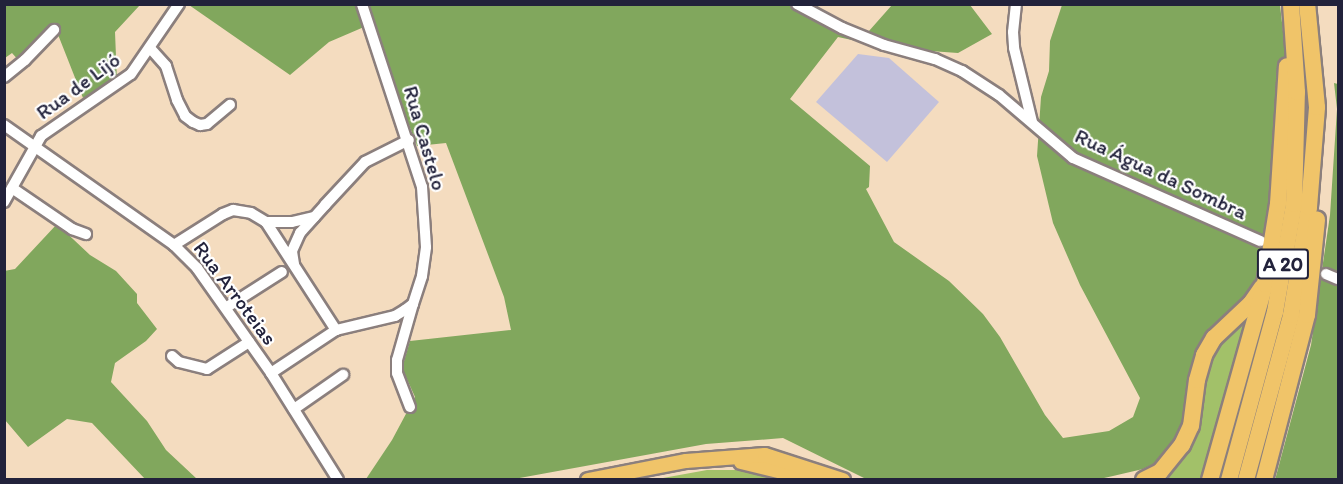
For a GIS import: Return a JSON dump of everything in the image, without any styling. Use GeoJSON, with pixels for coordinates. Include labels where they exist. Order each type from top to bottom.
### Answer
{"type":"FeatureCollection","features":[{"type":"Feature","properties":{"kind":"highway","name":"A 20"},"geometry":{"type":"LineString","coordinates":[[1229,480],[1275,312],[1294,204],[1298,92],[1291,4]]}},
{"type":"Feature","properties":{"kind":"highway","name":"A 20"},"geometry":{"type":"LineString","coordinates":[[1246,480],[1291,315],[1310,207],[1317,107],[1307,4]]}},
{"type":"Feature","properties":{"kind":"highway"},"geometry":{"type":"LineString","coordinates":[[1210,480],[1264,284],[1278,204],[1287,57],[1294,42]]}},
{"type":"Feature","properties":{"kind":"highway"},"geometry":{"type":"LineString","coordinates":[[1264,480],[1307,315],[1314,263],[1322,129],[1317,107]]}},
{"type":"Feature","properties":{"kind":"highway"},"geometry":{"type":"LineString","coordinates":[[1144,480],[1160,472],[1182,445],[1191,426],[1197,380],[1204,355],[1214,338],[1251,303],[1264,284]]}},
{"type":"Feature","properties":{"kind":"main road"},"geometry":{"type":"LineString","coordinates":[[588,480],[686,461],[765,455],[814,468],[843,480]]}},
{"type":"Feature","properties":{"kind":"main road"},"geometry":{"type":"LineString","coordinates":[[724,458],[815,480]]}},
{"type":"Feature","properties":{"kind":"street","name":"Rua de Lijó"},"geometry":{"type":"LineString","coordinates":[[4,202],[34,147],[45,133],[131,74],[178,4]]}},
{"type":"Feature","properties":{"kind":"street","name":"Rua Castelo"},"geometry":{"type":"LineString","coordinates":[[362,4],[409,140],[422,187],[426,247],[422,276],[397,360],[397,373],[410,407]]}},
{"type":"Feature","properties":{"kind":"street"},"geometry":{"type":"LineString","coordinates":[[797,4],[842,28],[884,45],[935,59],[962,71],[999,95],[1032,122]]}},
{"type":"Feature","properties":{"kind":"street"},"geometry":{"type":"LineString","coordinates":[[1016,4],[1014,48],[1032,122]]}},
{"type":"Feature","properties":{"kind":"street"},"geometry":{"type":"LineString","coordinates":[[4,77],[54,30]]}},
{"type":"Feature","properties":{"kind":"street"},"geometry":{"type":"LineString","coordinates":[[150,48],[166,66],[177,100],[185,116],[193,122],[200,125],[207,124],[231,105]]}},
{"type":"Feature","properties":{"kind":"street","name":"Rua Água da Sombra"},"geometry":{"type":"LineString","coordinates":[[1032,122],[1073,158],[1260,241]]}},
{"type":"Feature","properties":{"kind":"street","name":"Rua Arroteias"},"geometry":{"type":"LineString","coordinates":[[4,124],[174,245],[197,268],[271,373],[338,480]]}},
{"type":"Feature","properties":{"kind":"street"},"geometry":{"type":"LineString","coordinates":[[294,264],[292,251],[300,233],[365,162],[409,140]]}},
{"type":"Feature","properties":{"kind":"street"},"geometry":{"type":"LineString","coordinates":[[12,188],[72,229],[86,234]]}},
{"type":"Feature","properties":{"kind":"street"},"geometry":{"type":"LineString","coordinates":[[174,245],[233,210],[251,213],[266,222],[336,330]]}},
{"type":"Feature","properties":{"kind":"street"},"geometry":{"type":"LineString","coordinates":[[266,222],[292,222],[314,217]]}},
{"type":"Feature","properties":{"kind":"street"},"geometry":{"type":"LineString","coordinates":[[226,307],[282,272]]}},
{"type":"Feature","properties":{"kind":"street"},"geometry":{"type":"LineString","coordinates":[[1326,274],[1338,279]]}},
{"type":"Feature","properties":{"kind":"street"},"geometry":{"type":"LineString","coordinates":[[271,373],[336,330],[395,316],[413,303]]}},
{"type":"Feature","properties":{"kind":"street"},"geometry":{"type":"LineString","coordinates":[[172,356],[179,362],[207,369],[249,342]]}},
{"type":"Feature","properties":{"kind":"street"},"geometry":{"type":"LineString","coordinates":[[294,409],[344,375]]}},
{"type":"Feature","properties":{"kind":"shaded area"},"geometry":{"type":"Polygon","coordinates":[[[858,54],[889,58],[939,102],[887,162],[816,102],[858,54]]]}},
{"type":"Feature","properties":{"kind":"green space"},"geometry":{"type":"Polygon","coordinates":[[[4,5],[140,5],[115,32],[117,81],[83,98],[55,27],[20,62],[12,53],[5,58],[4,5]]]}},
{"type":"Feature","properties":{"kind":"green space"},"geometry":{"type":"Polygon","coordinates":[[[189,5],[816,5],[861,40],[892,5],[970,5],[992,34],[958,53],[889,48],[838,37],[790,99],[870,166],[869,187],[866,189],[894,242],[949,281],[983,314],[1000,337],[1045,415],[1063,438],[1109,431],[1133,417],[1140,398],[1080,285],[1053,223],[1037,156],[1041,97],[1049,71],[1050,41],[1062,5],[1280,5],[1286,58],[1260,288],[1210,334],[1185,437],[1160,461],[1143,469],[1095,480],[866,479],[783,438],[706,444],[514,479],[366,479],[392,440],[415,397],[402,368],[410,341],[511,330],[504,297],[446,143],[417,146],[371,24],[329,42],[290,75],[189,5]]]}},
{"type":"Feature","properties":{"kind":"green space"},"geometry":{"type":"Polygon","coordinates":[[[1334,83],[1338,84],[1338,479],[1275,480],[1311,345],[1330,215],[1337,109],[1334,83]]]}},
{"type":"Feature","properties":{"kind":"green space"},"geometry":{"type":"Polygon","coordinates":[[[57,224],[90,255],[116,271],[137,294],[137,303],[157,329],[146,341],[115,363],[111,382],[147,421],[166,450],[197,479],[145,479],[92,423],[67,419],[28,447],[5,420],[4,271],[15,269],[57,224]]]}},
{"type":"Feature","properties":{"kind":"green space"},"geometry":{"type":"Polygon","coordinates":[[[1251,310],[1206,479],[1159,480],[1183,458],[1192,440],[1212,352],[1251,310]]]}},
{"type":"Feature","properties":{"kind":"green space"},"geometry":{"type":"Polygon","coordinates":[[[707,470],[739,470],[787,479],[652,480],[707,470]]]}}]}
